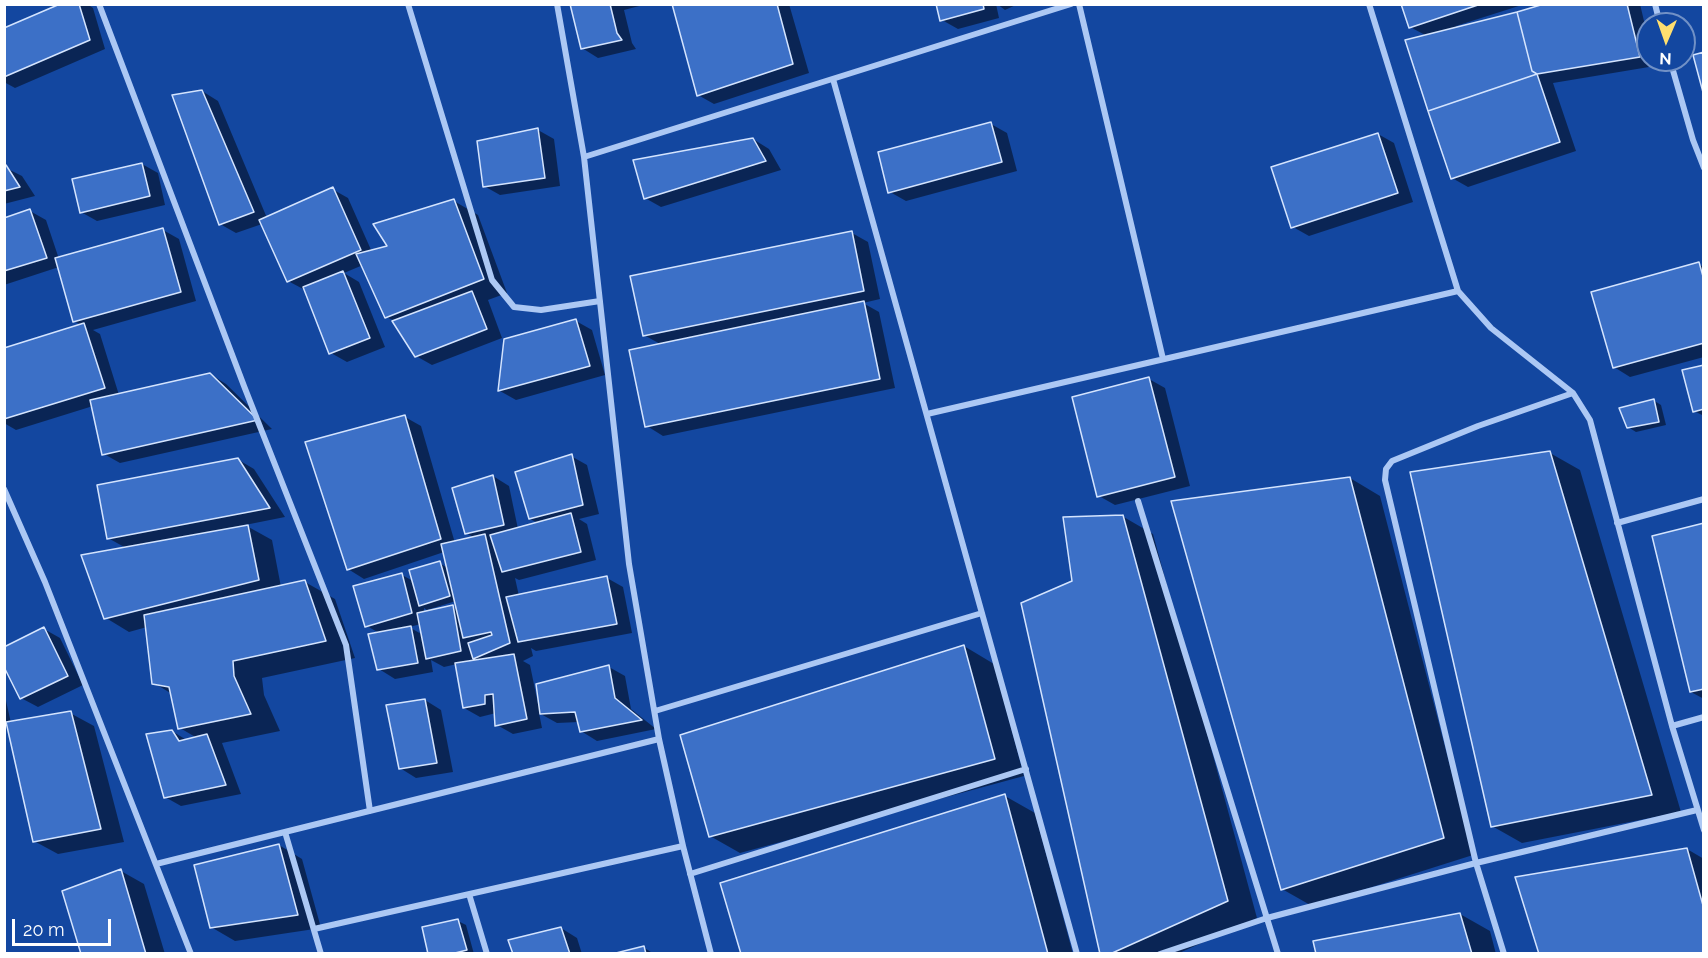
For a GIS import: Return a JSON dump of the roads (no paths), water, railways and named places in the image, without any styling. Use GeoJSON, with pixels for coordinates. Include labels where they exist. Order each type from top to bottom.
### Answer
{"type":"FeatureCollection","features":[{"type":"Feature","properties":{"kind":"street"},"geometry":{"type":"LineString","coordinates":[[99,4],[244,386],[346,645],[370,811]]}},
{"type":"Feature","properties":{"kind":"street"},"geometry":{"type":"LineString","coordinates":[[408,4],[492,280],[514,307],[541,310],[600,301]]}},
{"type":"Feature","properties":{"kind":"street"},"geometry":{"type":"LineString","coordinates":[[557,4],[584,157],[629,564],[659,740],[711,954]]}},
{"type":"Feature","properties":{"kind":"street"},"geometry":{"type":"LineString","coordinates":[[584,157],[1071,4]]}},
{"type":"Feature","properties":{"kind":"street"},"geometry":{"type":"LineString","coordinates":[[1079,4],[1163,359]]}},
{"type":"Feature","properties":{"kind":"street"},"geometry":{"type":"LineString","coordinates":[[1370,4],[1458,291],[1491,328],[1573,393],[1590,420],[1672,726],[1704,830]]}},
{"type":"Feature","properties":{"kind":"street"},"geometry":{"type":"LineString","coordinates":[[1673,72],[1693,140],[1704,168]]}},
{"type":"Feature","properties":{"kind":"street"},"geometry":{"type":"LineString","coordinates":[[833,79],[1077,954]]}},
{"type":"Feature","properties":{"kind":"street"},"geometry":{"type":"LineString","coordinates":[[927,414],[1458,291]]}},
{"type":"Feature","properties":{"kind":"street"},"geometry":{"type":"LineString","coordinates":[[1504,954],[1476,863],[1385,480],[1386,469],[1392,461],[1424,447],[1573,393]]}},
{"type":"Feature","properties":{"kind":"street"},"geometry":{"type":"LineString","coordinates":[[4,489],[45,582],[191,954]]}},
{"type":"Feature","properties":{"kind":"street"},"geometry":{"type":"LineString","coordinates":[[1617,523],[1704,499]]}},
{"type":"Feature","properties":{"kind":"street"},"geometry":{"type":"LineString","coordinates":[[1138,501],[1278,954]]}},
{"type":"Feature","properties":{"kind":"street"},"geometry":{"type":"LineString","coordinates":[[655,711],[982,613]]}},
{"type":"Feature","properties":{"kind":"street"},"geometry":{"type":"LineString","coordinates":[[1672,726],[1704,717]]}},
{"type":"Feature","properties":{"kind":"street"},"geometry":{"type":"LineString","coordinates":[[156,864],[659,740]]}},
{"type":"Feature","properties":{"kind":"street"},"geometry":{"type":"LineString","coordinates":[[690,874],[1026,769]]}},
{"type":"Feature","properties":{"kind":"street"},"geometry":{"type":"LineString","coordinates":[[1160,954],[1267,918],[1476,863],[1697,810]]}},
{"type":"Feature","properties":{"kind":"street"},"geometry":{"type":"LineString","coordinates":[[285,832],[321,954]]}},
{"type":"Feature","properties":{"kind":"street"},"geometry":{"type":"LineString","coordinates":[[314,929],[683,846]]}},
{"type":"Feature","properties":{"kind":"street"},"geometry":{"type":"LineString","coordinates":[[469,894],[487,954]]}}]}
